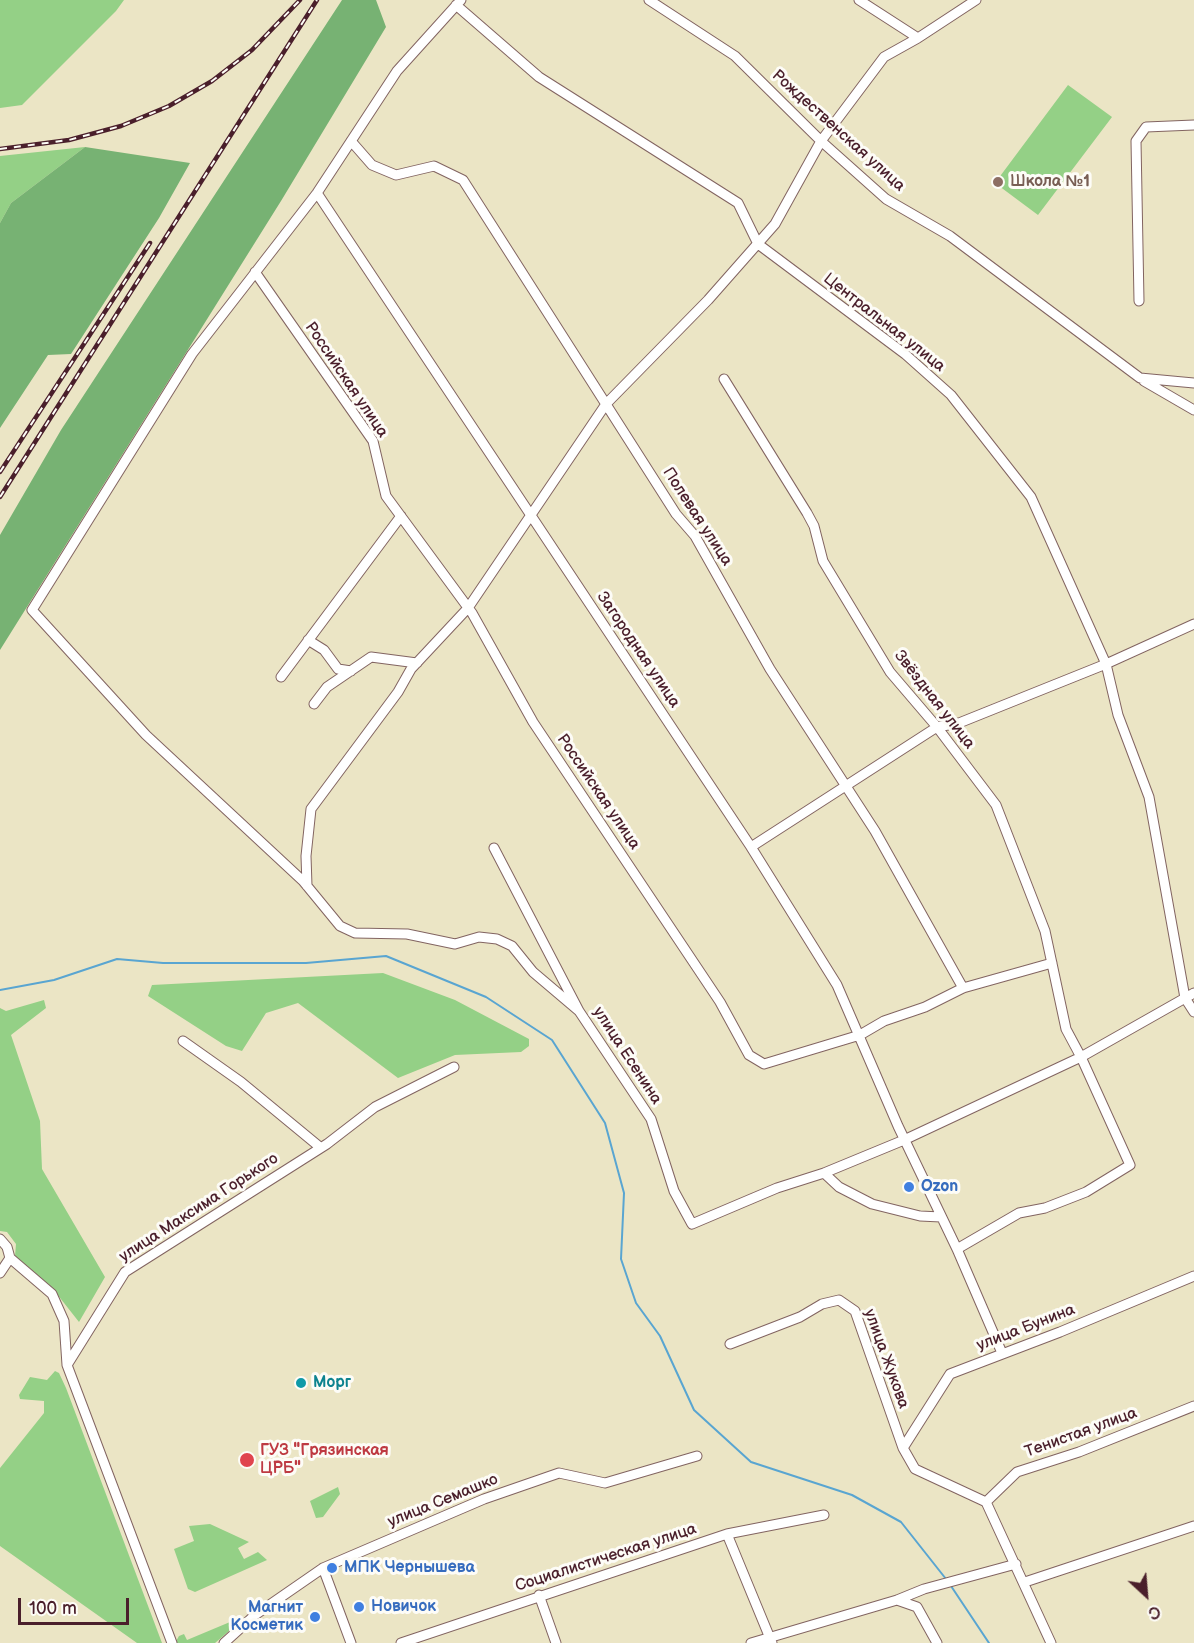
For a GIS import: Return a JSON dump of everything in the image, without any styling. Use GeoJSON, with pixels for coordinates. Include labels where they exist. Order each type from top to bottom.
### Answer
{"type":"FeatureCollection","features":[{"type":"Feature","properties":{"kind":"street","name":"Рождественская улица"},"geometry":{"type":"LineString","coordinates":[[648,0],[735,56],[821,141],[886,199],[950,236],[1140,378],[1194,410]]}},
{"type":"Feature","properties":{"kind":"street"},"geometry":{"type":"LineString","coordinates":[[859,0],[918,38]]}},
{"type":"Feature","properties":{"kind":"street"},"geometry":{"type":"LineString","coordinates":[[307,885],[306,856],[311,809],[417,663],[468,608],[606,404],[776,224],[821,141],[884,57],[918,38],[975,0]]}},
{"type":"Feature","properties":{"kind":"street"},"geometry":{"type":"LineString","coordinates":[[459,2],[397,71],[317,193],[192,354],[33,610],[146,735],[307,885],[340,926],[355,933],[407,934],[455,944],[479,937],[497,939],[512,946],[533,972],[579,1011]]}},
{"type":"Feature","properties":{"kind":"street","name":"Центральная улица"},"geometry":{"type":"LineString","coordinates":[[459,2],[539,77],[738,203],[758,244],[905,354],[951,396],[1031,497],[1106,664],[1118,715],[1149,797],[1190,996]]}},
{"type":"Feature","properties":{"kind":"street"},"geometry":{"type":"LineString","coordinates":[[1138,301],[1136,141],[1146,127],[1194,124]]}},
{"type":"Feature","properties":{"kind":"street","name":"Полевая улица"},"geometry":{"type":"LineString","coordinates":[[351,141],[372,165],[396,175],[435,166],[463,180],[676,514],[694,536],[770,669],[844,788],[874,831],[963,988]]}},
{"type":"Feature","properties":{"kind":"street","name":"Загородная улица"},"geometry":{"type":"LineString","coordinates":[[317,193],[751,847],[837,985],[904,1140]]}},
{"type":"Feature","properties":{"kind":"street","name":"Российская улица"},"geometry":{"type":"LineString","coordinates":[[255,272],[373,441],[387,495],[468,608],[533,722],[720,1002],[749,1055],[764,1064],[860,1035],[884,1021],[925,1007],[963,988],[1052,963]]}},
{"type":"Feature","properties":{"kind":"street"},"geometry":{"type":"LineString","coordinates":[[1140,378],[1194,383]]}},
{"type":"Feature","properties":{"kind":"street","name":"Звёздная улица"},"geometry":{"type":"LineString","coordinates":[[724,379],[807,513],[814,526],[823,561],[879,654],[902,689],[937,727],[996,805],[1045,931],[1066,1029],[1082,1057]]}},
{"type":"Feature","properties":{"kind":"street"},"geometry":{"type":"LineString","coordinates":[[281,677],[401,516]]}},
{"type":"Feature","properties":{"kind":"street"},"geometry":{"type":"LineString","coordinates":[[751,847],[937,727],[959,723],[1106,664],[1194,624]]}},
{"type":"Feature","properties":{"kind":"street"},"geometry":{"type":"LineString","coordinates":[[308,640],[324,650],[338,669],[351,671]]}},
{"type":"Feature","properties":{"kind":"street"},"geometry":{"type":"LineString","coordinates":[[314,704],[327,687],[371,657],[417,663]]}},
{"type":"Feature","properties":{"kind":"street","name":"улица Есенина"},"geometry":{"type":"LineString","coordinates":[[494,848],[579,1011],[651,1119],[674,1191],[692,1224],[777,1188],[824,1173],[904,1140],[1082,1057],[1190,996]]}},
{"type":"Feature","properties":{"kind":"street"},"geometry":{"type":"LineString","coordinates":[[1190,996],[1194,1012]]}},
{"type":"Feature","properties":{"kind":"street"},"geometry":{"type":"LineString","coordinates":[[183,1041],[241,1082],[321,1148]]}},
{"type":"Feature","properties":{"kind":"street"},"geometry":{"type":"LineString","coordinates":[[957,1249],[1018,1213],[1045,1208],[1086,1192],[1130,1165],[1082,1057]]}},
{"type":"Feature","properties":{"kind":"street","name":"улица Максима Горького"},"geometry":{"type":"LineString","coordinates":[[67,1365],[125,1272],[321,1148],[375,1107],[454,1067]]}},
{"type":"Feature","properties":{"kind":"street"},"geometry":{"type":"LineString","coordinates":[[904,1140],[957,1249],[1002,1353]]}},
{"type":"Feature","properties":{"kind":"street"},"geometry":{"type":"LineString","coordinates":[[824,1173],[839,1187],[872,1204],[920,1216],[941,1217]]}},
{"type":"Feature","properties":{"kind":"street"},"geometry":{"type":"LineString","coordinates":[[0,1239],[8,1247],[10,1258],[52,1294],[64,1321],[67,1365],[172,1643]]}},
{"type":"Feature","properties":{"kind":"street"},"geometry":{"type":"LineString","coordinates":[[0,1273],[10,1258]]}},
{"type":"Feature","properties":{"kind":"street","name":"улица Бунина"},"geometry":{"type":"LineString","coordinates":[[903,1449],[950,1374],[1060,1332],[1194,1275]]}},
{"type":"Feature","properties":{"kind":"street","name":"улица Жукова"},"geometry":{"type":"LineString","coordinates":[[730,1344],[800,1317],[822,1304],[839,1300],[855,1311],[903,1449],[915,1469],[986,1502]]}},
{"type":"Feature","properties":{"kind":"street","name":"Тенистая улица"},"geometry":{"type":"LineString","coordinates":[[986,1502],[1017,1472],[1080,1452],[1194,1406]]}},
{"type":"Feature","properties":{"kind":"street","name":"улица Семашко"},"geometry":{"type":"LineString","coordinates":[[224,1643],[255,1615],[323,1568],[484,1499],[559,1473],[605,1483],[697,1456]]}},
{"type":"Feature","properties":{"kind":"street"},"geometry":{"type":"LineString","coordinates":[[986,1502],[1025,1582],[1051,1643]]}},
{"type":"Feature","properties":{"kind":"street","name":"Социалистическая улица"},"geometry":{"type":"LineString","coordinates":[[400,1643],[727,1534],[824,1515]]}},
{"type":"Feature","properties":{"kind":"street"},"geometry":{"type":"LineString","coordinates":[[1025,1582],[1194,1526]]}},
{"type":"Feature","properties":{"kind":"street"},"geometry":{"type":"LineString","coordinates":[[727,1534],[771,1640]]}},
{"type":"Feature","properties":{"kind":"street"},"geometry":{"type":"LineString","coordinates":[[751,1643],[771,1640],[897,1600],[924,1589],[1016,1564]]}},
{"type":"Feature","properties":{"kind":"street"},"geometry":{"type":"LineString","coordinates":[[323,1568],[351,1643]]}},
{"type":"Feature","properties":{"kind":"street"},"geometry":{"type":"LineString","coordinates":[[539,1595],[556,1643]]}},
{"type":"Feature","properties":{"kind":"street"},"geometry":{"type":"LineString","coordinates":[[897,1600],[916,1607],[937,1643]]}},
{"type":"Feature","properties":{"kind":"green space"},"geometry":{"type":"Polygon","coordinates":[[[0,0],[124,0],[116,11],[22,105],[0,108],[0,0]]]}},
{"type":"Feature","properties":{"kind":"green space"},"geometry":{"type":"Polygon","coordinates":[[[342,0],[376,0],[386,27],[281,201],[0,650],[0,535],[61,430],[342,0]]]}},
{"type":"Feature","properties":{"kind":"green space"},"geometry":{"type":"Polygon","coordinates":[[[1068,85],[1112,117],[1038,215],[995,183],[1068,85]]]}},
{"type":"Feature","properties":{"kind":"green space"},"geometry":{"type":"Polygon","coordinates":[[[85,147],[11,203],[0,223],[0,156],[85,147]]]}},
{"type":"Feature","properties":{"kind":"green space"},"geometry":{"type":"Polygon","coordinates":[[[85,147],[190,163],[159,218],[71,354],[48,355],[0,428],[0,223],[11,203],[85,147]]]}},
{"type":"Feature","properties":{"kind":"green space"},"geometry":{"type":"Polygon","coordinates":[[[383,973],[455,1000],[529,1039],[529,1046],[521,1052],[455,1055],[398,1078],[298,1003],[266,1013],[242,1051],[226,1046],[148,996],[152,985],[383,973]]]}},
{"type":"Feature","properties":{"kind":"green space"},"geometry":{"type":"Polygon","coordinates":[[[44,1000],[46,1008],[11,1035],[40,1121],[42,1169],[105,1277],[79,1322],[53,1289],[15,1256],[16,1244],[7,1232],[0,1231],[0,1008],[6,1011],[44,1000]]]}},
{"type":"Feature","properties":{"kind":"green space"},"geometry":{"type":"Polygon","coordinates":[[[55,1371],[59,1373],[66,1388],[162,1643],[137,1643],[0,1546],[0,1468],[44,1413],[44,1401],[20,1399],[19,1395],[30,1377],[47,1380],[55,1371]]]}},
{"type":"Feature","properties":{"kind":"green space"},"geometry":{"type":"Polygon","coordinates":[[[338,1487],[340,1494],[323,1517],[316,1518],[310,1501],[338,1487]]]}},
{"type":"Feature","properties":{"kind":"green space"},"geometry":{"type":"Polygon","coordinates":[[[210,1524],[249,1542],[238,1548],[244,1559],[258,1552],[267,1560],[195,1592],[188,1589],[174,1549],[194,1541],[189,1526],[210,1524]]]}},
{"type":"Feature","properties":{"kind":"green space"},"geometry":{"type":"Polygon","coordinates":[[[230,1622],[229,1631],[215,1643],[175,1643],[179,1636],[184,1634],[187,1640],[230,1622]]]}},
{"type":"Feature","properties":{"kind":"waterway"},"geometry":{"type":"LineString","coordinates":[[0,990],[54,980],[117,959],[163,963],[306,963],[386,956],[486,997],[552,1040],[605,1123],[624,1193],[621,1259],[636,1303],[660,1336],[694,1410],[751,1462],[852,1495],[901,1522],[946,1579]]}},
{"type":"Feature","properties":{"kind":"waterway"},"geometry":{"type":"LineString","coordinates":[[951,1586],[989,1643]]}},
{"type":"Feature","properties":{"kind":"railway"},"geometry":{"type":"LineString","coordinates":[[0,149],[69,140],[121,126],[169,106],[212,81],[252,50],[300,0]]}},
{"type":"Feature","properties":{"kind":"railway"},"geometry":{"type":"LineString","coordinates":[[0,497],[317,0]]}},
{"type":"Feature","properties":{"kind":"railway"},"geometry":{"type":"LineString","coordinates":[[0,472],[150,243]]}},
{"type":"Feature","properties":{"kind":"place","name":"Школа №1"},"geometry":{"type":"Point","coordinates":[998,182]}},
{"type":"Feature","properties":{"kind":"place","name":"Ozon"},"geometry":{"type":"Point","coordinates":[909,1187]}},
{"type":"Feature","properties":{"kind":"place","name":"Морг"},"geometry":{"type":"Point","coordinates":[301,1383]}},
{"type":"Feature","properties":{"kind":"place","name":"ГУЗ \"Грязинская ЦРБ\""},"geometry":{"type":"Point","coordinates":[247,1460]}},
{"type":"Feature","properties":{"kind":"place","name":"МПК Чернышева"},"geometry":{"type":"Point","coordinates":[332,1568]}},
{"type":"Feature","properties":{"kind":"place","name":"Новичок"},"geometry":{"type":"Point","coordinates":[359,1607]}},
{"type":"Feature","properties":{"kind":"place","name":"Магнит Косметик"},"geometry":{"type":"Point","coordinates":[315,1617]}}]}
